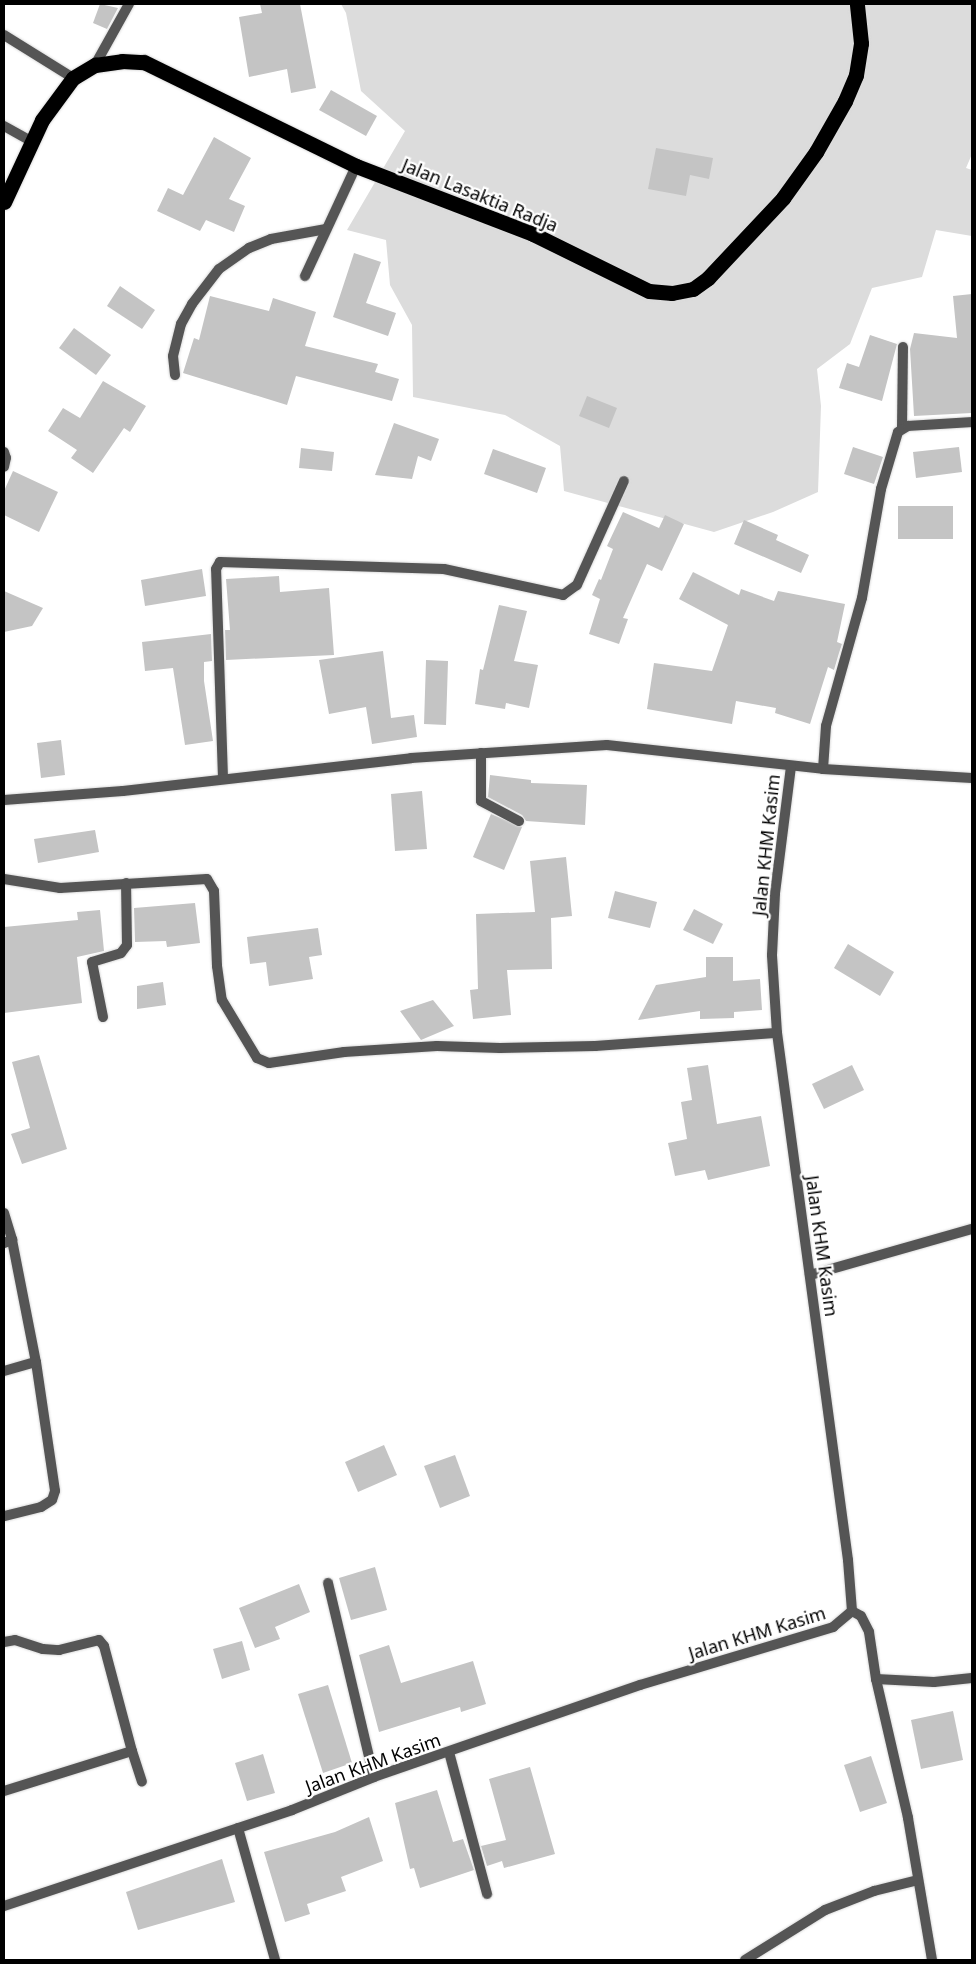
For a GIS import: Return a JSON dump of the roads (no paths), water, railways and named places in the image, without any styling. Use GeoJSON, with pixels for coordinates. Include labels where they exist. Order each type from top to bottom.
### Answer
{"type":"FeatureCollection","features":[{"type":"Feature","properties":{"kind":"highway","name":"Jalan Lasaktia Radja"},"geometry":{"type":"LineString","coordinates":[[4,202],[31,141],[73,78],[95,65],[122,61],[144,62],[356,166],[533,234],[649,291],[672,293],[693,289],[708,278],[783,198],[816,152],[856,75],[860,51],[857,4]]}},
{"type":"Feature","properties":{"kind":"street"},"geometry":{"type":"LineString","coordinates":[[95,65],[129,4]]}},
{"type":"Feature","properties":{"kind":"street"},"geometry":{"type":"LineString","coordinates":[[4,35],[73,78]]}},
{"type":"Feature","properties":{"kind":"street"},"geometry":{"type":"LineString","coordinates":[[4,126],[31,141]]}},
{"type":"Feature","properties":{"kind":"street"},"geometry":{"type":"LineString","coordinates":[[305,276],[356,166]]}},
{"type":"Feature","properties":{"kind":"street"},"geometry":{"type":"LineString","coordinates":[[175,374],[173,356],[182,324],[192,304],[219,269],[249,248],[270,239],[326,230]]}},
{"type":"Feature","properties":{"kind":"street"},"geometry":{"type":"LineString","coordinates":[[902,347],[902,428]]}},
{"type":"Feature","properties":{"kind":"street"},"geometry":{"type":"LineString","coordinates":[[823,769],[826,726],[862,598],[881,488],[898,432],[902,428],[972,422]]}},
{"type":"Feature","properties":{"kind":"street"},"geometry":{"type":"LineString","coordinates":[[4,452],[6,458],[4,467]]}},
{"type":"Feature","properties":{"kind":"street"},"geometry":{"type":"LineString","coordinates":[[223,778],[216,569],[220,562],[444,570],[563,595],[577,585],[624,481]]}},
{"type":"Feature","properties":{"kind":"street"},"geometry":{"type":"LineString","coordinates":[[4,800],[123,791],[223,778],[481,753],[607,745],[823,769],[972,778]]}},
{"type":"Feature","properties":{"kind":"street"},"geometry":{"type":"LineString","coordinates":[[481,753],[481,802],[519,821]]}},
{"type":"Feature","properties":{"kind":"street","name":"Jalan KHM Kasim"},"geometry":{"type":"LineString","coordinates":[[4,1906],[292,1810],[374,1777],[640,1685],[833,1628],[852,1611],[810,1275],[777,1033],[772,954],[774,902],[779,841],[791,766]]}},
{"type":"Feature","properties":{"kind":"street"},"geometry":{"type":"LineString","coordinates":[[4,879],[60,888],[201,877],[212,884],[222,1000],[257,1058],[269,1063],[344,1052],[437,1046],[500,1048],[603,1045],[777,1033]]}},
{"type":"Feature","properties":{"kind":"street"},"geometry":{"type":"LineString","coordinates":[[103,1017],[92,962],[122,953],[127,945],[126,883]]}},
{"type":"Feature","properties":{"kind":"street"},"geometry":{"type":"LineString","coordinates":[[4,1213],[8,1241],[36,1362],[55,1491],[52,1500],[41,1507],[4,1516]]}},
{"type":"Feature","properties":{"kind":"street"},"geometry":{"type":"LineString","coordinates":[[810,1275],[972,1230]]}},
{"type":"Feature","properties":{"kind":"street"},"geometry":{"type":"LineString","coordinates":[[4,1371],[36,1362]]}},
{"type":"Feature","properties":{"kind":"street"},"geometry":{"type":"LineString","coordinates":[[328,1582],[374,1777]]}},
{"type":"Feature","properties":{"kind":"street"},"geometry":{"type":"LineString","coordinates":[[852,1611],[861,1616],[868,1626],[876,1679],[908,1818],[932,1960]]}},
{"type":"Feature","properties":{"kind":"street"},"geometry":{"type":"LineString","coordinates":[[4,1642],[15,1640],[43,1649],[58,1650],[99,1640],[104,1646],[142,1781]]}},
{"type":"Feature","properties":{"kind":"street"},"geometry":{"type":"LineString","coordinates":[[876,1679],[934,1682],[972,1678]]}},
{"type":"Feature","properties":{"kind":"street"},"geometry":{"type":"LineString","coordinates":[[4,1791],[132,1751]]}},
{"type":"Feature","properties":{"kind":"street"},"geometry":{"type":"LineString","coordinates":[[449,1752],[487,1894]]}},
{"type":"Feature","properties":{"kind":"street"},"geometry":{"type":"LineString","coordinates":[[238,1828],[274,1960]]}},
{"type":"Feature","properties":{"kind":"street"},"geometry":{"type":"LineString","coordinates":[[745,1960],[825,1910],[874,1891],[918,1880]]}}]}
